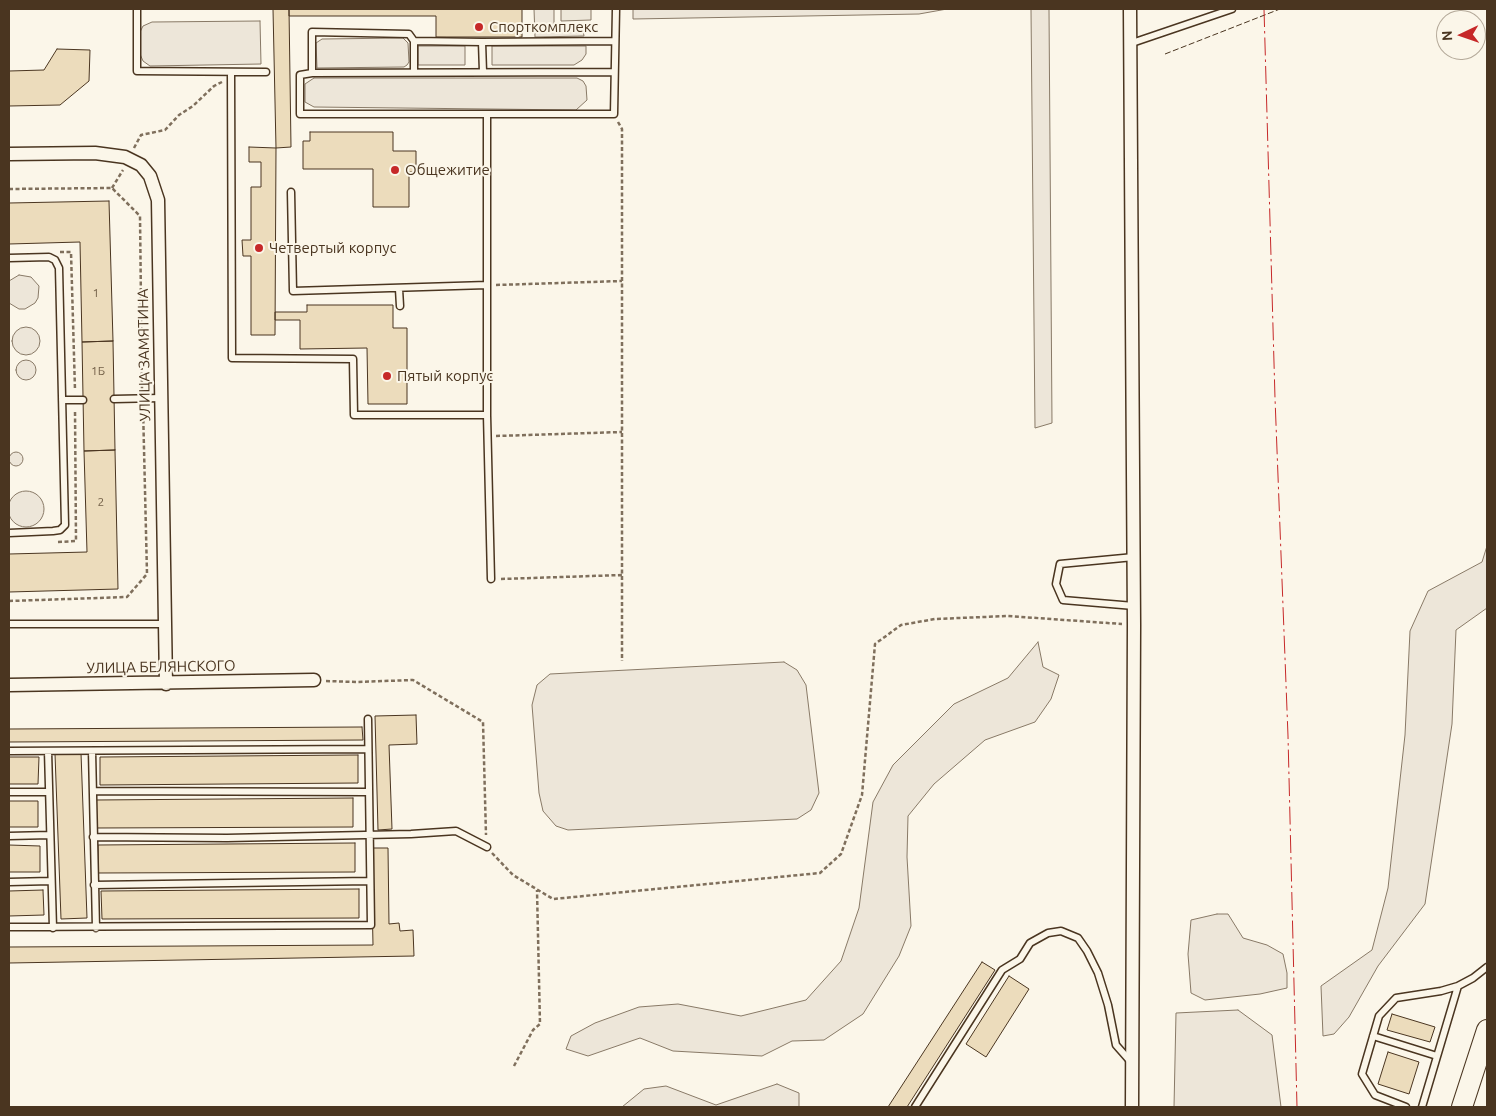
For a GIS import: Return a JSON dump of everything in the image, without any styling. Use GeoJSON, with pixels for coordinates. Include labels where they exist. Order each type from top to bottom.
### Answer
{"type":"FeatureCollection","features":[{"type":"Feature","properties":{"kind":"main road"},"geometry":{"type":"LineString","coordinates":[[1462,1107],[1487,1030]]}},
{"type":"Feature","properties":{"kind":"street"},"geometry":{"type":"LineString","coordinates":[[1130,9],[1134,557],[1132,1107]]}},
{"type":"Feature","properties":{"kind":"street","name":"УЛИЦА ЗАМЯТИНА"},"geometry":{"type":"LineString","coordinates":[[9,154],[95,153],[125,157],[141,165],[150,176],[158,200],[166,684]]}},
{"type":"Feature","properties":{"kind":"street","name":"УЛИЦА БЕЛЯНСКОГО"},"geometry":{"type":"LineString","coordinates":[[9,685],[166,684],[314,680]]}},
{"type":"Feature","properties":{"kind":"lane"},"geometry":{"type":"LineString","coordinates":[[137,9],[137,71],[231,74],[266,72]]}},
{"type":"Feature","properties":{"kind":"lane"},"geometry":{"type":"LineString","coordinates":[[614,72],[312,73],[300,75],[300,114],[614,114],[616,9]]}},
{"type":"Feature","properties":{"kind":"lane"},"geometry":{"type":"LineString","coordinates":[[1129,44],[1232,9]]}},
{"type":"Feature","properties":{"kind":"lane"},"geometry":{"type":"LineString","coordinates":[[312,73],[312,32],[409,34],[414,41],[414,72]]}},
{"type":"Feature","properties":{"kind":"lane"},"geometry":{"type":"LineString","coordinates":[[414,41],[615,41]]}},
{"type":"Feature","properties":{"kind":"lane"},"geometry":{"type":"LineString","coordinates":[[482,42],[482,72]]}},
{"type":"Feature","properties":{"kind":"lane"},"geometry":{"type":"LineString","coordinates":[[231,74],[232,358],[353,358],[354,415],[487,415]]}},
{"type":"Feature","properties":{"kind":"lane"},"geometry":{"type":"LineString","coordinates":[[487,115],[487,415],[491,579]]}},
{"type":"Feature","properties":{"kind":"lane"},"geometry":{"type":"LineString","coordinates":[[291,192],[293,291],[487,285]]}},
{"type":"Feature","properties":{"kind":"lane"},"geometry":{"type":"LineString","coordinates":[[9,258],[49,257],[55,260],[59,268],[65,525],[60,530],[9,533]]}},
{"type":"Feature","properties":{"kind":"lane"},"geometry":{"type":"LineString","coordinates":[[399,289],[400,306]]}},
{"type":"Feature","properties":{"kind":"lane"},"geometry":{"type":"LineString","coordinates":[[114,399],[161,398]]}},
{"type":"Feature","properties":{"kind":"lane"},"geometry":{"type":"LineString","coordinates":[[62,400],[83,400]]}},
{"type":"Feature","properties":{"kind":"lane"},"geometry":{"type":"LineString","coordinates":[[1134,557],[1060,564],[1056,584],[1063,600],[1134,606]]}},
{"type":"Feature","properties":{"kind":"lane"},"geometry":{"type":"LineString","coordinates":[[9,624],[165,624]]}},
{"type":"Feature","properties":{"kind":"lane"},"geometry":{"type":"LineString","coordinates":[[9,927],[371,925],[368,719]]}},
{"type":"Feature","properties":{"kind":"lane"},"geometry":{"type":"LineString","coordinates":[[9,751],[368,749]]}},
{"type":"Feature","properties":{"kind":"lane"},"geometry":{"type":"LineString","coordinates":[[92,750],[96,928]]}},
{"type":"Feature","properties":{"kind":"lane"},"geometry":{"type":"LineString","coordinates":[[48,751],[53,928]]}},
{"type":"Feature","properties":{"kind":"lane"},"geometry":{"type":"LineString","coordinates":[[93,791],[368,792]]}},
{"type":"Feature","properties":{"kind":"lane"},"geometry":{"type":"LineString","coordinates":[[9,792],[49,792]]}},
{"type":"Feature","properties":{"kind":"lane"},"geometry":{"type":"LineString","coordinates":[[93,837],[227,838],[456,831],[487,847]]}},
{"type":"Feature","properties":{"kind":"lane"},"geometry":{"type":"LineString","coordinates":[[9,836],[50,835]]}},
{"type":"Feature","properties":{"kind":"lane"},"geometry":{"type":"LineString","coordinates":[[9,882],[51,881]]}},
{"type":"Feature","properties":{"kind":"lane"},"geometry":{"type":"LineString","coordinates":[[94,885],[370,881]]}},
{"type":"Feature","properties":{"kind":"lane"},"geometry":{"type":"LineString","coordinates":[[916,1107],[1002,970],[1020,959],[1030,943],[1048,933],[1061,931],[1078,938],[1087,951],[1098,973],[1108,1005],[1116,1045],[1132,1064]]}},
{"type":"Feature","properties":{"kind":"lane"},"geometry":{"type":"LineString","coordinates":[[1406,1107],[1375,1095],[1362,1074],[1379,1016],[1396,998],[1441,991],[1458,986],[1487,967]]}},
{"type":"Feature","properties":{"kind":"lane"},"geometry":{"type":"LineString","coordinates":[[1422,1107],[1458,986]]}},
{"type":"Feature","properties":{"kind":"lane"},"geometry":{"type":"LineString","coordinates":[[1373,1036],[1438,1056]]}},
{"type":"Feature","properties":{"kind":"path"},"geometry":{"type":"LineString","coordinates":[[112,188],[123,172],[125,157],[136,146],[141,135],[165,130],[179,115],[193,106],[214,86],[231,74]]}},
{"type":"Feature","properties":{"kind":"path"},"geometry":{"type":"LineString","coordinates":[[614,114],[622,129],[622,660]]}},
{"type":"Feature","properties":{"kind":"path"},"geometry":{"type":"LineString","coordinates":[[487,285],[622,281]]}},
{"type":"Feature","properties":{"kind":"path"},"geometry":{"type":"LineString","coordinates":[[488,437],[622,432]]}},
{"type":"Feature","properties":{"kind":"path"},"geometry":{"type":"LineString","coordinates":[[491,579],[622,575]]}},
{"type":"Feature","properties":{"kind":"path"},"geometry":{"type":"LineString","coordinates":[[314,680],[356,682],[413,680],[482,722],[487,847],[514,875],[553,899],[820,873],[841,854],[862,795],[875,644],[902,625],[935,619],[1008,616],[1134,625]]}},
{"type":"Feature","properties":{"kind":"path"},"geometry":{"type":"LineString","coordinates":[[514,1066],[533,1030],[540,1024],[537,890]]}},
{"type":"Feature","properties":{"kind":"shaded area"},"geometry":{"type":"Polygon","coordinates":[[[534,9],[554,9],[554,30],[583,30],[584,36],[535,37],[534,9]]]}},
{"type":"Feature","properties":{"kind":"shaded area"},"geometry":{"type":"Polygon","coordinates":[[[561,9],[591,9],[591,20],[561,21],[561,9]]]}},
{"type":"Feature","properties":{"kind":"shaded area"},"geometry":{"type":"Polygon","coordinates":[[[633,9],[947,9],[919,14],[633,19],[633,9]]]}},
{"type":"Feature","properties":{"kind":"shaded area"},"geometry":{"type":"Polygon","coordinates":[[[1031,9],[1049,9],[1052,423],[1035,428],[1031,9]]]}},
{"type":"Feature","properties":{"kind":"shaded area"},"geometry":{"type":"Polygon","coordinates":[[[260,21],[261,64],[150,66],[143,61],[140,54],[140,32],[143,26],[152,22],[260,21]]]}},
{"type":"Feature","properties":{"kind":"shaded area"},"geometry":{"type":"Polygon","coordinates":[[[403,38],[408,43],[409,62],[404,67],[317,68],[316,43],[322,39],[403,38]]]}},
{"type":"Feature","properties":{"kind":"shaded area"},"geometry":{"type":"Polygon","coordinates":[[[418,46],[465,46],[465,65],[418,65],[418,46]]]}},
{"type":"Feature","properties":{"kind":"shaded area"},"geometry":{"type":"Polygon","coordinates":[[[492,46],[586,46],[586,54],[582,60],[574,65],[492,65],[492,46]]]}},
{"type":"Feature","properties":{"kind":"shaded area"},"geometry":{"type":"Polygon","coordinates":[[[314,78],[577,78],[583,81],[586,86],[587,100],[576,110],[314,107],[305,102],[305,84],[314,78]]]}},
{"type":"Feature","properties":{"kind":"shaded area"},"geometry":{"type":"Polygon","coordinates":[[[19,275],[31,277],[39,286],[38,298],[35,303],[25,309],[19,309],[9,303],[9,281],[19,275]]]}},
{"type":"Feature","properties":{"kind":"shaded area"},"geometry":{"type":"Polygon","coordinates":[[[26,327],[36,331],[40,341],[36,351],[26,355],[16,351],[12,341],[16,331],[26,327]]]}},
{"type":"Feature","properties":{"kind":"shaded area"},"geometry":{"type":"Polygon","coordinates":[[[26,360],[33,363],[36,370],[33,377],[26,380],[19,377],[16,370],[19,363],[26,360]]]}},
{"type":"Feature","properties":{"kind":"shaded area"},"geometry":{"type":"Polygon","coordinates":[[[13,452],[19,452],[23,459],[19,466],[13,466],[9,462],[9,456],[13,452]]]}},
{"type":"Feature","properties":{"kind":"shaded area"},"geometry":{"type":"Polygon","coordinates":[[[26,491],[39,496],[44,509],[39,522],[26,527],[13,522],[8,509],[13,496],[26,491]]]}},
{"type":"Feature","properties":{"kind":"shaded area"},"geometry":{"type":"Polygon","coordinates":[[[1487,546],[1487,608],[1456,630],[1452,724],[1425,904],[1378,966],[1349,1017],[1334,1034],[1323,1036],[1321,986],[1372,950],[1388,888],[1405,735],[1410,631],[1428,591],[1482,562],[1487,546]]]}},
{"type":"Feature","properties":{"kind":"shaded area"},"geometry":{"type":"Polygon","coordinates":[[[1038,642],[1043,667],[1059,675],[1051,699],[1035,722],[985,740],[934,784],[908,816],[907,857],[911,926],[899,956],[863,1014],[824,1040],[792,1041],[762,1056],[673,1051],[640,1038],[588,1056],[566,1049],[571,1036],[595,1023],[639,1007],[678,1004],[741,1016],[806,1000],[841,961],[859,908],[873,802],[893,765],[954,704],[1008,678],[1038,642]]]}},
{"type":"Feature","properties":{"kind":"shaded area"},"geometry":{"type":"Polygon","coordinates":[[[784,662],[797,670],[806,685],[819,793],[811,810],[797,819],[568,830],[556,826],[543,811],[539,793],[532,705],[537,685],[550,674],[784,662]]]}},
{"type":"Feature","properties":{"kind":"shaded area"},"geometry":{"type":"Polygon","coordinates":[[[1217,914],[1228,914],[1243,938],[1267,945],[1283,954],[1287,973],[1287,988],[1260,994],[1205,1000],[1191,993],[1188,954],[1191,920],[1217,914]]]}},
{"type":"Feature","properties":{"kind":"shaded area"},"geometry":{"type":"Polygon","coordinates":[[[1238,1010],[1272,1035],[1281,1107],[1174,1107],[1176,1013],[1238,1010]]]}},
{"type":"Feature","properties":{"kind":"shaded area"},"geometry":{"type":"Polygon","coordinates":[[[777,1084],[799,1093],[799,1107],[622,1107],[644,1089],[666,1086],[716,1105],[777,1084]]]}},
{"type":"Feature","properties":{"kind":"building"},"geometry":{"type":"Polygon","coordinates":[[[273,9],[289,9],[291,147],[276,148],[273,9]]]}},
{"type":"Feature","properties":{"kind":"building","name":"Спорткомплекс"},"geometry":{"type":"Polygon","coordinates":[[[289,9],[522,9],[522,37],[436,37],[436,16],[289,16],[289,9]]]}},
{"type":"Feature","properties":{"kind":"building"},"geometry":{"type":"Polygon","coordinates":[[[57,49],[90,50],[89,81],[60,105],[9,106],[9,71],[44,70],[57,49]]]}},
{"type":"Feature","properties":{"kind":"building","name":"Общежитие"},"geometry":{"type":"Polygon","coordinates":[[[310,132],[393,132],[393,151],[416,151],[416,172],[409,172],[409,207],[373,207],[373,169],[303,169],[303,141],[310,141],[310,132]]]}},
{"type":"Feature","properties":{"kind":"building","name":"Четвертый корпус"},"geometry":{"type":"Polygon","coordinates":[[[249,147],[276,148],[275,335],[251,335],[251,256],[243,256],[242,240],[251,240],[251,187],[261,187],[261,162],[249,162],[249,147]]]}},
{"type":"Feature","properties":{"kind":"building"},"geometry":{"type":"Polygon","coordinates":[[[109,201],[113,341],[82,342],[80,242],[9,244],[9,203],[109,201]]]}},
{"type":"Feature","properties":{"kind":"building","name":"Пятый корпус"},"geometry":{"type":"Polygon","coordinates":[[[307,305],[393,305],[393,328],[407,328],[407,404],[368,404],[367,348],[300,349],[300,320],[275,320],[275,312],[307,312],[307,305]]]}},
{"type":"Feature","properties":{"kind":"building"},"geometry":{"type":"Polygon","coordinates":[[[113,341],[115,450],[84,451],[82,342],[113,341]]]}},
{"type":"Feature","properties":{"kind":"building"},"geometry":{"type":"Polygon","coordinates":[[[115,450],[118,589],[9,592],[9,554],[87,552],[84,451],[115,450]]]}},
{"type":"Feature","properties":{"kind":"building"},"geometry":{"type":"Polygon","coordinates":[[[416,715],[417,744],[389,745],[392,829],[378,830],[375,716],[416,715]]]}},
{"type":"Feature","properties":{"kind":"building"},"geometry":{"type":"Polygon","coordinates":[[[362,727],[363,740],[9,742],[9,729],[362,727]]]}},
{"type":"Feature","properties":{"kind":"building"},"geometry":{"type":"Polygon","coordinates":[[[81,753],[87,918],[61,919],[55,754],[81,753]]]}},
{"type":"Feature","properties":{"kind":"building"},"geometry":{"type":"Polygon","coordinates":[[[358,755],[358,783],[100,785],[100,757],[358,755]]]}},
{"type":"Feature","properties":{"kind":"building"},"geometry":{"type":"Polygon","coordinates":[[[9,757],[39,757],[38,784],[9,784],[9,757]]]}},
{"type":"Feature","properties":{"kind":"building"},"geometry":{"type":"Polygon","coordinates":[[[353,798],[353,827],[96,828],[96,800],[353,798]]]}},
{"type":"Feature","properties":{"kind":"building"},"geometry":{"type":"Polygon","coordinates":[[[9,801],[38,801],[38,827],[9,827],[9,801]]]}},
{"type":"Feature","properties":{"kind":"building"},"geometry":{"type":"Polygon","coordinates":[[[355,843],[355,872],[98,873],[98,845],[355,843]]]}},
{"type":"Feature","properties":{"kind":"building"},"geometry":{"type":"Polygon","coordinates":[[[9,845],[40,846],[40,872],[9,872],[9,845]]]}},
{"type":"Feature","properties":{"kind":"building"},"geometry":{"type":"Polygon","coordinates":[[[371,848],[388,848],[389,924],[399,923],[400,931],[413,930],[414,956],[9,963],[9,947],[373,945],[371,848]]]}},
{"type":"Feature","properties":{"kind":"building"},"geometry":{"type":"Polygon","coordinates":[[[359,889],[359,918],[102,919],[101,891],[359,889]]]}},
{"type":"Feature","properties":{"kind":"building"},"geometry":{"type":"Polygon","coordinates":[[[43,890],[44,915],[9,916],[9,891],[43,890]]]}},
{"type":"Feature","properties":{"kind":"building"},"geometry":{"type":"Polygon","coordinates":[[[982,962],[995,970],[907,1107],[888,1107],[982,962]]]}},
{"type":"Feature","properties":{"kind":"building"},"geometry":{"type":"Polygon","coordinates":[[[1009,976],[1029,989],[986,1057],[966,1044],[1009,976]]]}},
{"type":"Feature","properties":{"kind":"building"},"geometry":{"type":"Polygon","coordinates":[[[1392,1014],[1435,1027],[1430,1042],[1387,1030],[1392,1014]]]}},
{"type":"Feature","properties":{"kind":"building"},"geometry":{"type":"Polygon","coordinates":[[[1388,1052],[1419,1062],[1409,1094],[1378,1084],[1388,1052]]]}},
{"type":"Feature","properties":{"kind":"fence"},"geometry":{"type":"LineString","coordinates":[[1165,54],[1280,9]]}},
{"type":"Feature","properties":{"kind":"power"},"geometry":{"type":"LineString","coordinates":[[1264,9],[1275,398],[1288,736],[1297,1107]]}},
{"type":"Feature","properties":{"kind":"place","name":"Спорткомплекс"},"geometry":{"type":"Point","coordinates":[479,27]}},
{"type":"Feature","properties":{"kind":"place","name":"Общежитие"},"geometry":{"type":"Point","coordinates":[395,170]}},
{"type":"Feature","properties":{"kind":"place","name":"Четвертый корпус"},"geometry":{"type":"Point","coordinates":[259,248]}},
{"type":"Feature","properties":{"kind":"place","name":"Пятый корпус"},"geometry":{"type":"Point","coordinates":[387,376]}}]}
